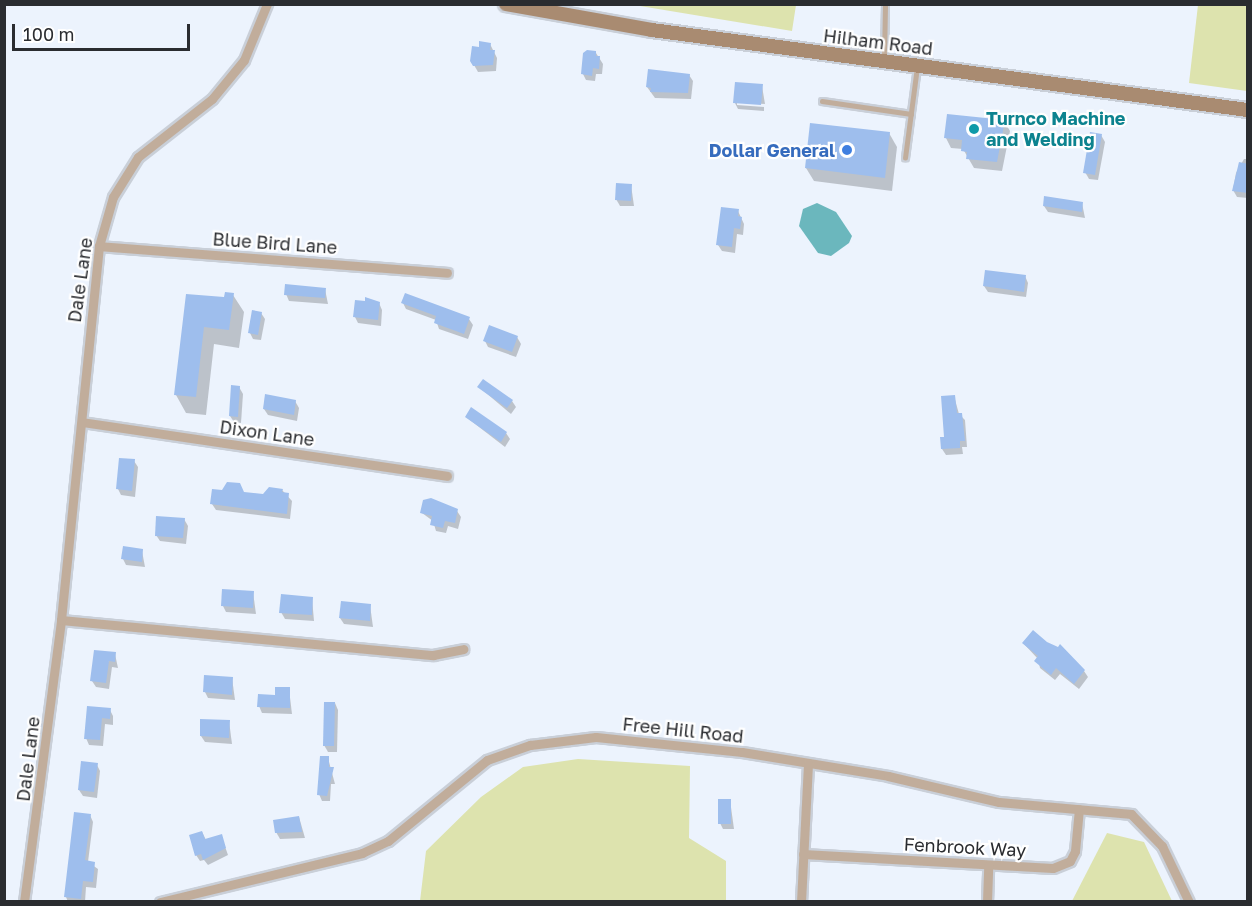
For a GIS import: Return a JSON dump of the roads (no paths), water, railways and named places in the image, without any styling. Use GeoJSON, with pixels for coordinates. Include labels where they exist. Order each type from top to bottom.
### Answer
{"type":"FeatureCollection","features":[{"type":"Feature","properties":{"kind":"main road","name":"Hilham Road"},"geometry":{"type":"LineString","coordinates":[[506,4],[652,30],[1248,110]]}},
{"type":"Feature","properties":{"kind":"street","name":"Dale Lane"},"geometry":{"type":"LineString","coordinates":[[24,902],[61,620],[99,246],[113,197],[138,157],[212,99],[244,60],[267,4]]}},
{"type":"Feature","properties":{"kind":"street","name":"Blue Bird Lane"},"geometry":{"type":"LineString","coordinates":[[99,246],[447,273]]}},
{"type":"Feature","properties":{"kind":"street","name":"Dixon Lane"},"geometry":{"type":"LineString","coordinates":[[82,422],[447,476]]}},
{"type":"Feature","properties":{"kind":"street"},"geometry":{"type":"LineString","coordinates":[[61,620],[432,655],[463,649]]}},
{"type":"Feature","properties":{"kind":"street","name":"Free Hill Road"},"geometry":{"type":"LineString","coordinates":[[160,902],[362,853],[388,841],[487,760],[530,745],[596,737],[808,763],[888,776],[999,802],[1131,814],[1147,827],[1162,846],[1189,902]]}},
{"type":"Feature","properties":{"kind":"street"},"geometry":{"type":"LineString","coordinates":[[801,902],[808,763]]}},
{"type":"Feature","properties":{"kind":"street","name":"Fenbrook Way"},"geometry":{"type":"LineString","coordinates":[[803,854],[988,866],[1053,867],[1070,861],[1075,851],[1079,809]]}},
{"type":"Feature","properties":{"kind":"street"},"geometry":{"type":"LineString","coordinates":[[987,902],[988,866]]}},
{"type":"Feature","properties":{"kind":"lane"},"geometry":{"type":"LineString","coordinates":[[884,61],[885,4]]}},
{"type":"Feature","properties":{"kind":"lane"},"geometry":{"type":"LineString","coordinates":[[905,158],[918,65]]}},
{"type":"Feature","properties":{"kind":"lane"},"geometry":{"type":"LineString","coordinates":[[822,101],[911,114]]}},
{"type":"Feature","properties":{"kind":"water"},"geometry":{"type":"Polygon","coordinates":[[[817,203],[836,212],[852,236],[849,243],[831,256],[818,253],[799,226],[803,209],[817,203]]]}},
{"type":"Feature","properties":{"kind":"place","name":"Turnco Machine and Welding"},"geometry":{"type":"Point","coordinates":[974,129]}},
{"type":"Feature","properties":{"kind":"place","name":"Dollar General"},"geometry":{"type":"Point","coordinates":[847,150]}}]}
